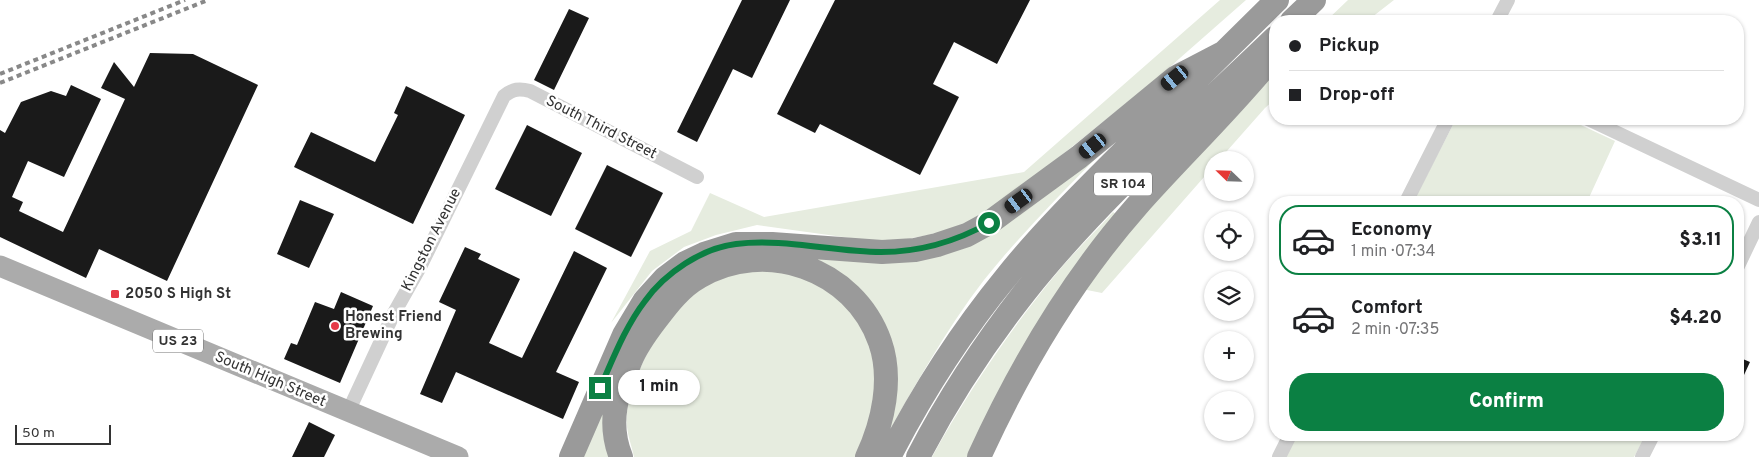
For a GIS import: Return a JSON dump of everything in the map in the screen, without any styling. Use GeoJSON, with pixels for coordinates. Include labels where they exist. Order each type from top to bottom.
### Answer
{"type":"FeatureCollection","features":[{"type":"Feature","properties":{"kind":"highway","name":"SR 104"},"geometry":{"type":"LineString","coordinates":[[890,457],[930,384],[966,329],[1006,276],[1065,210],[1277,0]]}},
{"type":"Feature","properties":{"kind":"highway"},"geometry":{"type":"LineString","coordinates":[[1298,15],[1314,0]]}},
{"type":"Feature","properties":{"kind":"highway"},"geometry":{"type":"LineString","coordinates":[[1308,15],[1320,0]]}},
{"type":"Feature","properties":{"kind":"highway","name":"SR 104"},"geometry":{"type":"LineString","coordinates":[[918,457],[953,395],[987,344],[1046,267],[1117,190],[1269,44]]}},
{"type":"Feature","properties":{"kind":"highway"},"geometry":{"type":"LineString","coordinates":[[571,457],[624,335],[645,300],[665,278],[685,263],[704,254],[736,244],[772,244],[882,252],[930,247],[967,235],[989,223],[1079,157],[1175,78],[1223,53]]}},
{"type":"Feature","properties":{"kind":"highway"},"geometry":{"type":"LineString","coordinates":[[979,457],[1021,373],[1054,318],[1090,265],[1135,208],[1243,95],[1269,62]]}},
{"type":"Feature","properties":{"kind":"highway"},"geometry":{"type":"LineString","coordinates":[[620,457],[614,425],[618,390],[632,356],[643,338],[673,298],[698,278],[724,265],[752,260],[782,260],[820,274],[850,295],[873,327],[880,343],[884,362],[885,382],[880,422],[867,457]]}},
{"type":"Feature","properties":{"kind":"main road","name":"South High Street"},"geometry":{"type":"LineString","coordinates":[[0,266],[348,412],[436,453],[458,457]]}},
{"type":"Feature","properties":{"kind":"street"},"geometry":{"type":"LineString","coordinates":[[1500,15],[1508,0]]}},
{"type":"Feature","properties":{"kind":"street","name":"South Third Street"},"geometry":{"type":"LineString","coordinates":[[504,96],[512,90],[521,88],[530,91],[697,177]]}},
{"type":"Feature","properties":{"kind":"street","name":"Kingston Avenue"},"geometry":{"type":"LineString","coordinates":[[348,412],[394,313],[423,260],[504,96]]}},
{"type":"Feature","properties":{"kind":"street"},"geometry":{"type":"LineString","coordinates":[[1409,196],[1445,125]]}},
{"type":"Feature","properties":{"kind":"street"},"geometry":{"type":"LineString","coordinates":[[1601,125],[1759,200]]}},
{"type":"Feature","properties":{"kind":"street"},"geometry":{"type":"LineString","coordinates":[[1744,253],[1759,222]]}},
{"type":"Feature","properties":{"kind":"street"},"geometry":{"type":"LineString","coordinates":[[1279,457],[1287,441]]}},
{"type":"Feature","properties":{"kind":"street"},"geometry":{"type":"LineString","coordinates":[[1642,457],[1650,441]]}},
{"type":"Feature","properties":{"kind":"shaded area"},"geometry":{"type":"Polygon","coordinates":[[[1220,0],[1246,0],[1155,80],[992,211],[949,231],[886,243],[757,225],[716,235],[684,247],[652,271],[611,323],[650,251],[691,231],[710,193],[764,217],[1024,172],[1220,0]]]}},
{"type":"Feature","properties":{"kind":"shaded area"},"geometry":{"type":"Polygon","coordinates":[[[1348,0],[1394,0],[1375,15],[1332,15],[1348,0]]]}},
{"type":"Feature","properties":{"kind":"shaded area"},"geometry":{"type":"Polygon","coordinates":[[[1269,78],[1269,104],[1227,151],[1204,151],[1204,177],[1102,293],[1082,289],[1138,212],[1269,78]]]}},
{"type":"Feature","properties":{"kind":"shaded area"},"geometry":{"type":"Polygon","coordinates":[[[1453,125],[1581,125],[1615,141],[1590,196],[1416,196],[1453,125]]]}},
{"type":"Feature","properties":{"kind":"shaded area"},"geometry":{"type":"Polygon","coordinates":[[[1098,156],[1025,232],[984,280],[943,340],[881,445],[890,358],[799,256],[900,261],[1098,156]]]}},
{"type":"Feature","properties":{"kind":"shaded area"},"geometry":{"type":"Polygon","coordinates":[[[1113,212],[1119,216],[970,457],[932,457],[974,386],[1005,340],[1063,266],[1113,212]]]}},
{"type":"Feature","properties":{"kind":"shaded area"},"geometry":{"type":"Polygon","coordinates":[[[753,266],[805,275],[849,304],[867,334],[875,364],[876,394],[867,429],[855,457],[634,457],[627,427],[627,411],[637,375],[656,337],[667,320],[689,294],[753,266]]]}},
{"type":"Feature","properties":{"kind":"shaded area"},"geometry":{"type":"Polygon","coordinates":[[[602,406],[612,457],[578,457],[602,406]]]}},
{"type":"Feature","properties":{"kind":"shaded area"},"geometry":{"type":"Polygon","coordinates":[[[1294,441],[1643,441],[1634,457],[1286,457],[1294,441]]]}},
{"type":"Feature","properties":{"kind":"building"},"geometry":{"type":"Polygon","coordinates":[[[742,0],[790,0],[752,78],[733,69],[697,142],[677,132],[742,0]]]}},
{"type":"Feature","properties":{"kind":"building"},"geometry":{"type":"Polygon","coordinates":[[[835,0],[1030,0],[997,64],[954,42],[933,84],[959,97],[920,175],[820,124],[815,133],[777,114],[835,0]]]}},
{"type":"Feature","properties":{"kind":"building"},"geometry":{"type":"Polygon","coordinates":[[[569,9],[589,18],[554,90],[534,80],[569,9]]]}},
{"type":"Feature","properties":{"kind":"building"},"geometry":{"type":"Polygon","coordinates":[[[150,53],[193,54],[258,85],[167,281],[99,249],[86,278],[0,237],[0,130],[5,133],[21,102],[51,91],[66,96],[71,85],[101,99],[64,177],[28,161],[12,197],[23,202],[19,211],[63,232],[125,99],[101,88],[114,62],[134,87],[150,53]]]}},
{"type":"Feature","properties":{"kind":"building"},"geometry":{"type":"Polygon","coordinates":[[[406,86],[465,115],[413,224],[294,167],[311,132],[375,162],[398,115],[394,113],[406,86]]]}},
{"type":"Feature","properties":{"kind":"building"},"geometry":{"type":"Polygon","coordinates":[[[527,125],[582,153],[551,216],[495,189],[527,125]]]}},
{"type":"Feature","properties":{"kind":"building"},"geometry":{"type":"Polygon","coordinates":[[[607,165],[663,193],[631,257],[575,229],[607,165]]]}},
{"type":"Feature","properties":{"kind":"building"},"geometry":{"type":"Polygon","coordinates":[[[300,200],[334,214],[309,268],[277,254],[300,200]]]}},
{"type":"Feature","properties":{"kind":"building"},"geometry":{"type":"Polygon","coordinates":[[[465,247],[481,254],[478,259],[520,279],[489,343],[522,358],[574,251],[607,268],[556,372],[579,382],[563,419],[456,372],[442,403],[420,394],[456,310],[439,302],[465,247]]]}},
{"type":"Feature","properties":{"kind":"building","name":"Honest Friend Brewing"},"geometry":{"type":"Polygon","coordinates":[[[341,292],[373,306],[340,383],[284,359],[291,343],[297,345],[315,302],[334,309],[341,292]]]}},
{"type":"Feature","properties":{"kind":"building"},"geometry":{"type":"Polygon","coordinates":[[[1744,360],[1750,362],[1744,375],[1744,360]]]}},
{"type":"Feature","properties":{"kind":"building"},"geometry":{"type":"Polygon","coordinates":[[[309,422],[335,435],[324,457],[292,457],[309,422]]]}},
{"type":"Feature","properties":{"kind":"railway"},"geometry":{"type":"LineString","coordinates":[[0,74],[185,0]]}},
{"type":"Feature","properties":{"kind":"railway"},"geometry":{"type":"LineString","coordinates":[[0,83],[208,0]]}},
{"type":"Feature","properties":{"kind":"place","name":"2050 S High St"},"geometry":{"type":"Point","coordinates":[115,294]}},
{"type":"Feature","properties":{"kind":"place","name":"Honest Friend Brewing"},"geometry":{"type":"Point","coordinates":[335,326]}},
{"type":"Feature","properties":{"kind":"route"},"geometry":{"type":"LineString","coordinates":[[600,388],[624,335],[645,300],[665,278],[685,263],[704,254],[736,244],[772,244],[882,252],[915,250],[967,235],[989,223]]}}]}
